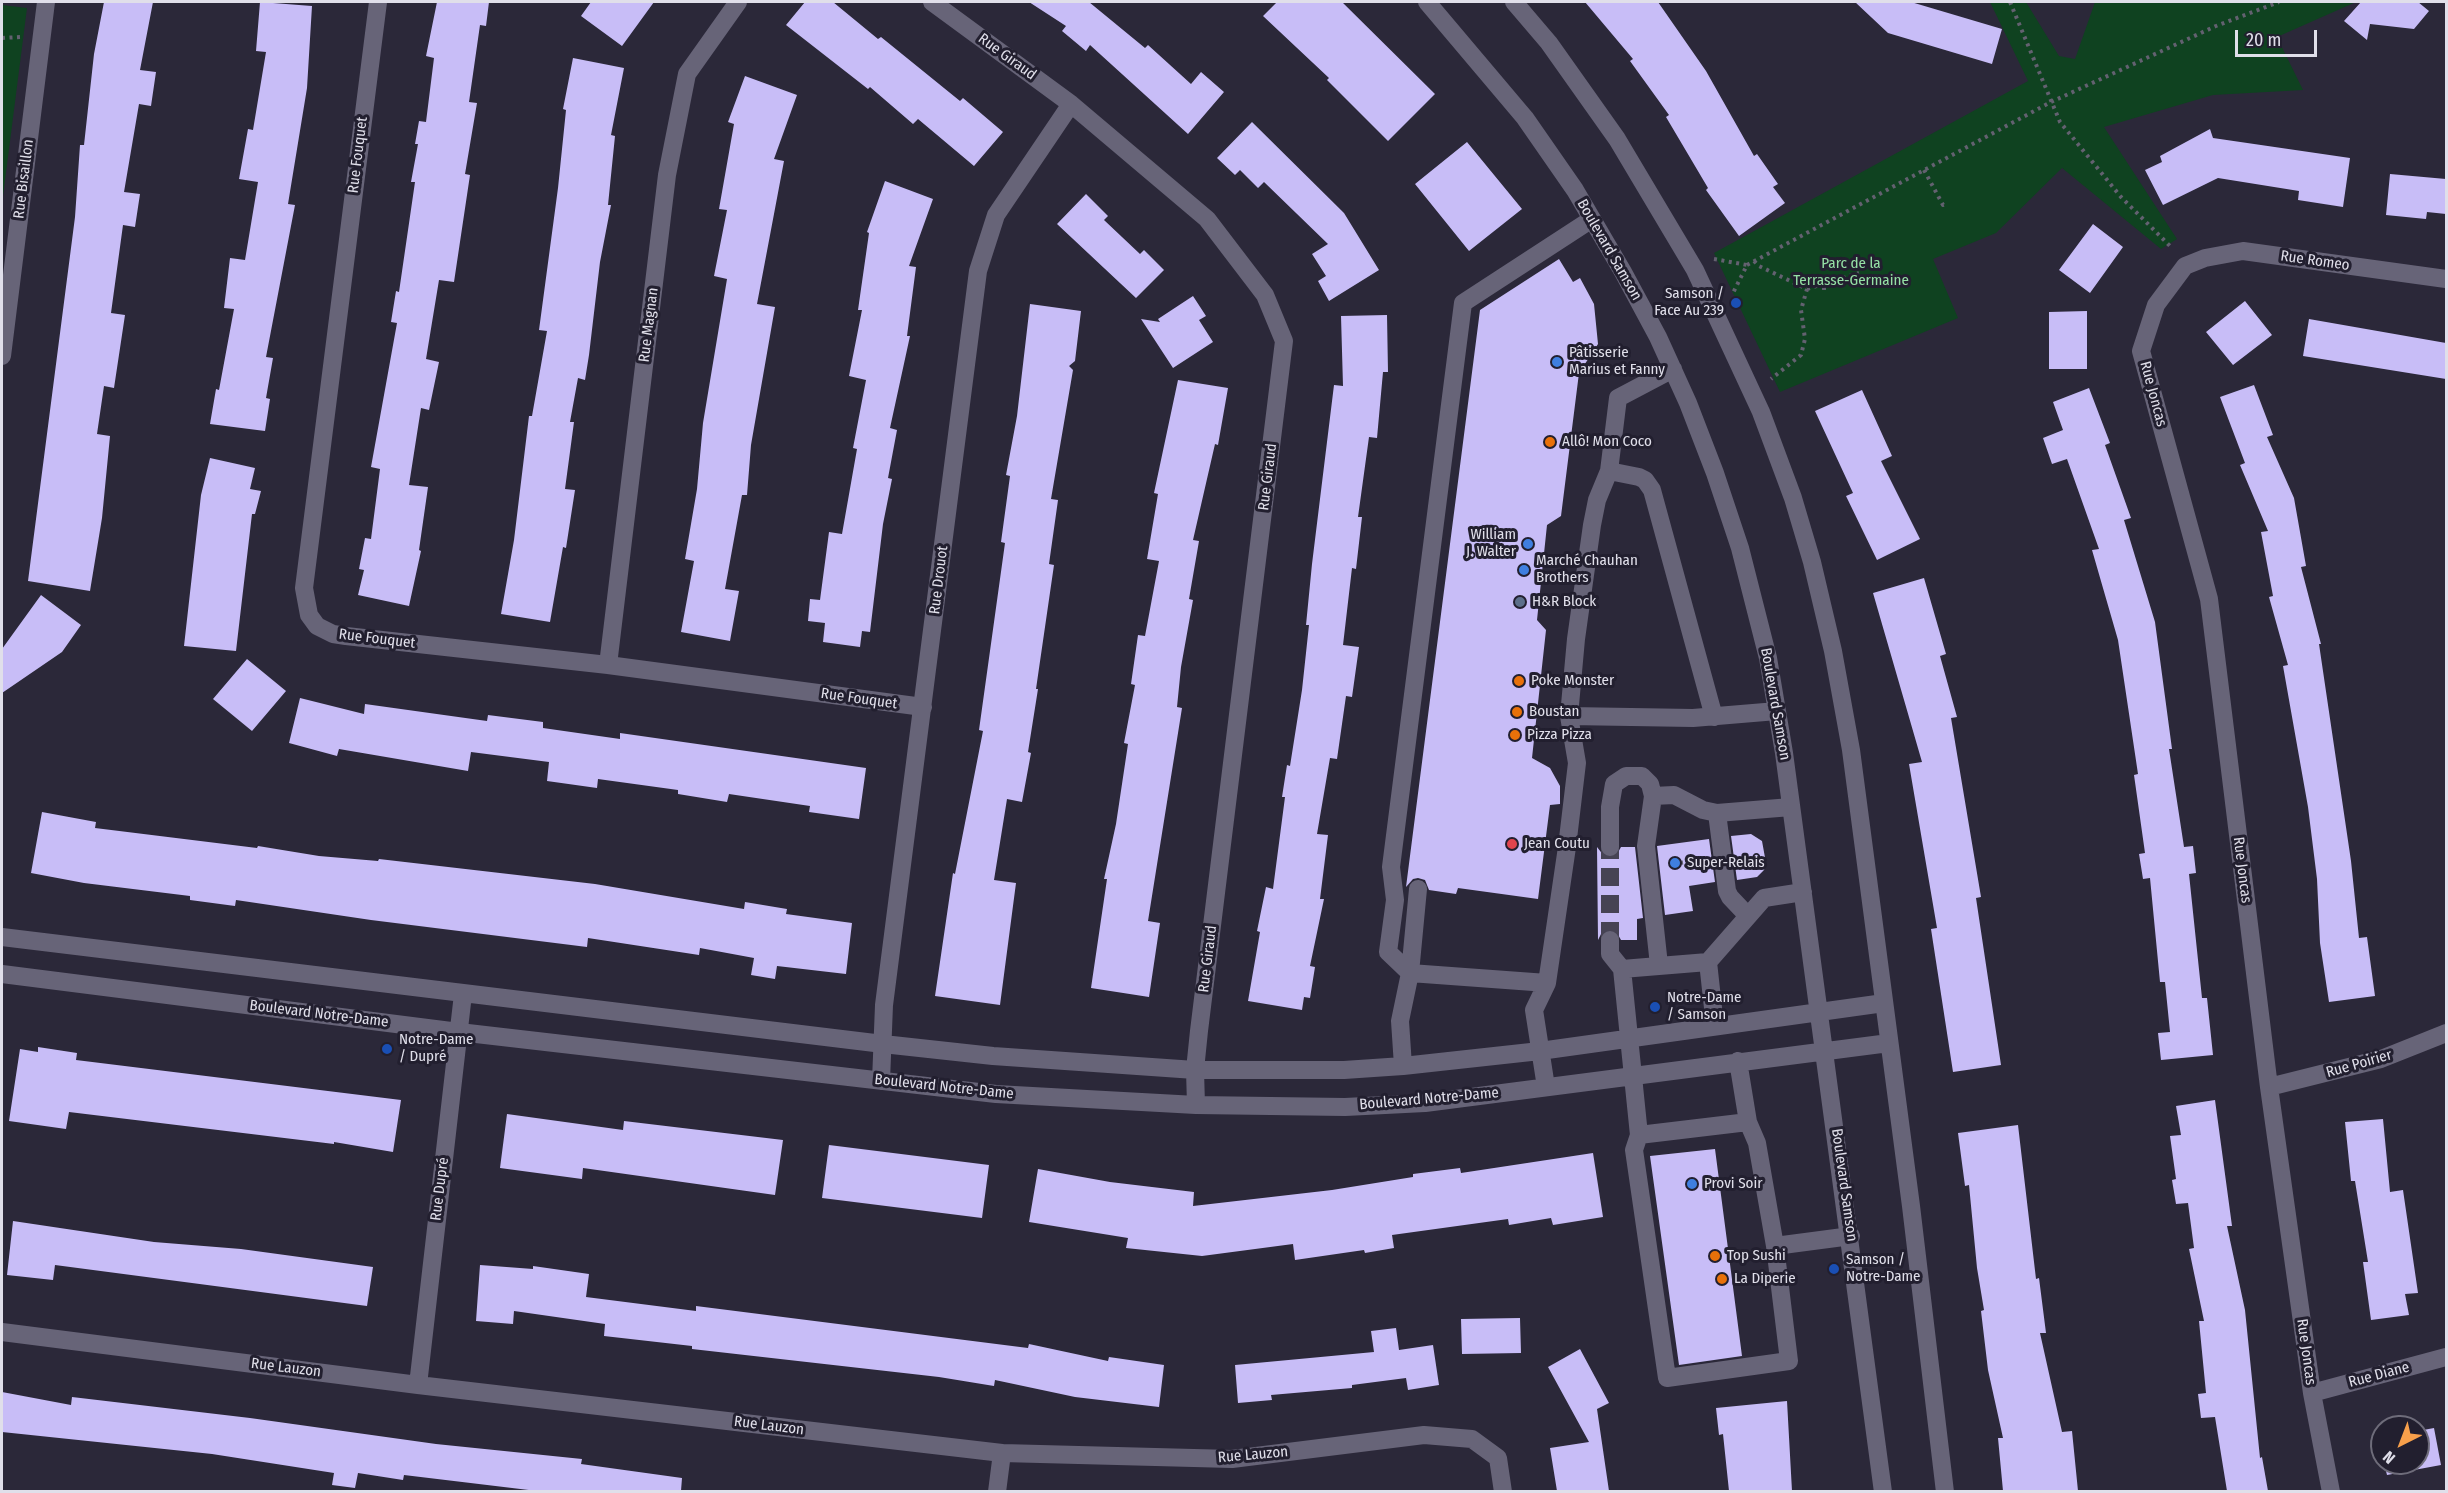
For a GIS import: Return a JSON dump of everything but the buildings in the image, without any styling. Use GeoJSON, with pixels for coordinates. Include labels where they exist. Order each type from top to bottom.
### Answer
{"type":"FeatureCollection","features":[{"type":"Feature","properties":{"kind":"street","name":"Rue Bisaillon"},"geometry":{"type":"LineString","coordinates":[[2,356],[46,2]]}},
{"type":"Feature","properties":{"kind":"street","name":"Rue Fouquet"},"geometry":{"type":"LineString","coordinates":[[378,2],[304,588],[309,615],[323,630],[346,636],[608,665],[923,707]]}},
{"type":"Feature","properties":{"kind":"street","name":"Rue Magnan"},"geometry":{"type":"LineString","coordinates":[[608,665],[667,174],[687,74],[738,2]]}},
{"type":"Feature","properties":{"kind":"street","name":"Rue Giraud"},"geometry":{"type":"LineString","coordinates":[[932,2],[1071,104],[1207,219],[1265,295],[1284,341],[1195,1070],[1196,1105]]}},
{"type":"Feature","properties":{"kind":"street","name":"Boulevard Samson"},"geometry":{"type":"LineString","coordinates":[[1427,2],[1525,118],[1592,219],[1640,304],[1673,369],[1715,473],[1740,548],[1759,619],[1777,711],[1826,1050],[1883,1491]]}},
{"type":"Feature","properties":{"kind":"street"},"geometry":{"type":"LineString","coordinates":[[1514,2],[1576,78],[1671,225],[1745,370],[1776,449],[1812,562],[1837,669],[1852,761],[1945,1491]]}},
{"type":"Feature","properties":{"kind":"street","name":"Rue Drouot"},"geometry":{"type":"LineString","coordinates":[[881,1081],[884,1005],[978,271],[996,215],[1071,104]]}},
{"type":"Feature","properties":{"kind":"street"},"geometry":{"type":"LineString","coordinates":[[1547,983],[1410,973],[1388,952],[1395,900],[1392,867],[1463,303],[1592,219]]}},
{"type":"Feature","properties":{"kind":"street","name":"Rue Romeo"},"geometry":{"type":"LineString","coordinates":[[2185,266],[2205,258],[2243,251],[2446,279]]}},
{"type":"Feature","properties":{"kind":"street","name":"Rue Joncas"},"geometry":{"type":"LineString","coordinates":[[2185,266],[2156,305],[2141,351],[2209,599],[2269,1087],[2312,1393],[2331,1491]]}},
{"type":"Feature","properties":{"kind":"street"},"geometry":{"type":"LineString","coordinates":[[1546,1087],[1534,1010],[1547,983],[1576,763],[1569,716],[1592,525],[1597,500],[1609,471],[1618,398],[1673,369]]}},
{"type":"Feature","properties":{"kind":"street"},"geometry":{"type":"LineString","coordinates":[[1609,471],[1639,477],[1645,480],[1652,490],[1714,717]]}},
{"type":"Feature","properties":{"kind":"street"},"geometry":{"type":"LineString","coordinates":[[1569,716],[1714,717],[1777,711]]}},
{"type":"Feature","properties":{"kind":"street"},"geometry":{"type":"LineString","coordinates":[[1610,847],[1610,807],[1614,784],[1626,776],[1642,776],[1650,784],[1653,795],[1646,846],[1659,965]]}},
{"type":"Feature","properties":{"kind":"street"},"geometry":{"type":"LineString","coordinates":[[1653,795],[1674,795],[1703,810],[1717,813],[1791,807]]}},
{"type":"Feature","properties":{"kind":"street"},"geometry":{"type":"LineString","coordinates":[[1717,813],[1727,891],[1748,916]]}},
{"type":"Feature","properties":{"kind":"street"},"geometry":{"type":"LineString","coordinates":[[1403,1066],[1400,1022],[1410,973],[1418,889]]}},
{"type":"Feature","properties":{"kind":"street"},"geometry":{"type":"LineString","coordinates":[[1622,969],[1708,962],[1764,898],[1803,892]]}},
{"type":"Feature","properties":{"kind":"street"},"geometry":{"type":"LineString","coordinates":[[2,937],[883,1044],[993,1056],[1195,1070],[1344,1070],[1403,1066],[1540,1051],[1884,1003]]}},
{"type":"Feature","properties":{"kind":"street"},"geometry":{"type":"LineString","coordinates":[[1610,940],[1610,954],[1622,969],[1639,1135],[1634,1150],[1667,1378],[1789,1360],[1775,1246],[1757,1143],[1748,1122],[1738,1061]]}},
{"type":"Feature","properties":{"kind":"street"},"geometry":{"type":"LineString","coordinates":[[1708,962],[1715,1026]]}},
{"type":"Feature","properties":{"kind":"street","name":"Boulevard Notre-Dame"},"geometry":{"type":"LineString","coordinates":[[2,974],[459,1032],[996,1094],[1196,1105],[1345,1107],[1425,1103],[1889,1043]]}},
{"type":"Feature","properties":{"kind":"street","name":"Rue Dupré"},"geometry":{"type":"LineString","coordinates":[[418,1385],[463,994]]}},
{"type":"Feature","properties":{"kind":"street","name":"Rue Poirier"},"geometry":{"type":"LineString","coordinates":[[2269,1087],[2381,1059],[2446,1033]]}},
{"type":"Feature","properties":{"kind":"street"},"geometry":{"type":"LineString","coordinates":[[1639,1135],[1748,1122]]}},
{"type":"Feature","properties":{"kind":"street"},"geometry":{"type":"LineString","coordinates":[[1775,1246],[1851,1236]]}},
{"type":"Feature","properties":{"kind":"street","name":"Rue Lauzon"},"geometry":{"type":"LineString","coordinates":[[2,1332],[418,1385],[1002,1453],[1233,1459],[1424,1435],[1472,1438],[1498,1458],[1503,1491]]}},
{"type":"Feature","properties":{"kind":"street","name":"Rue Diane"},"geometry":{"type":"LineString","coordinates":[[2312,1393],[2446,1357]]}},
{"type":"Feature","properties":{"kind":"street"},"geometry":{"type":"LineString","coordinates":[[997,1491],[1002,1453]]}},
{"type":"Feature","properties":{"kind":"path"},"geometry":{"type":"LineString","coordinates":[[2010,2],[2060,122],[2121,197],[2172,248]]}},
{"type":"Feature","properties":{"kind":"path"},"geometry":{"type":"LineString","coordinates":[[1732,295],[1747,265],[1754,261],[2051,102],[2216,26],[2279,2]]}},
{"type":"Feature","properties":{"kind":"path"},"geometry":{"type":"LineString","coordinates":[[1924,170],[1943,205],[1947,203]]}},
{"type":"Feature","properties":{"kind":"path"},"geometry":{"type":"LineString","coordinates":[[1714,259],[1747,265]]}},
{"type":"Feature","properties":{"kind":"path"},"geometry":{"type":"LineString","coordinates":[[1754,261],[1759,266],[1807,289],[1824,287],[1859,273]]}},
{"type":"Feature","properties":{"kind":"path"},"geometry":{"type":"LineString","coordinates":[[1824,279],[1824,287]]}},
{"type":"Feature","properties":{"kind":"path"},"geometry":{"type":"LineString","coordinates":[[1770,379],[1801,356],[1805,339],[1801,310],[1807,289]]}},
{"type":"Feature","properties":{"kind":"green space","name":"Parc de la Terrasse-Germaine"},"geometry":{"type":"Polygon","coordinates":[[[1990,2],[2026,2],[2059,56],[2075,59],[2095,2],[2356,2],[2277,37],[2303,90],[2213,95],[2104,127],[2177,239],[2161,249],[2062,168],[1996,233],[1933,259],[1958,318],[1780,392],[1714,253],[2028,81],[1990,2]]]}},
{"type":"Feature","properties":{"kind":"green space"},"geometry":{"type":"Polygon","coordinates":[[[2,5],[27,8],[2,204],[2,5]]]}},
{"type":"Feature","properties":{"kind":"tunnel"},"geometry":{"type":"LineString","coordinates":[[1610,847],[1610,940]]}},
{"type":"Feature","properties":{"kind":"place","name":"Samson / Face Au 239"},"geometry":{"type":"Point","coordinates":[1736,303]}},
{"type":"Feature","properties":{"kind":"place","name":"Pâtisserie Marius et Fanny"},"geometry":{"type":"Point","coordinates":[1557,362]}},
{"type":"Feature","properties":{"kind":"place","name":"Allô! Mon Coco"},"geometry":{"type":"Point","coordinates":[1550,442]}},
{"type":"Feature","properties":{"kind":"place","name":"William J. Walter"},"geometry":{"type":"Point","coordinates":[1528,544]}},
{"type":"Feature","properties":{"kind":"place","name":"Marché Chauhan Brothers"},"geometry":{"type":"Point","coordinates":[1524,570]}},
{"type":"Feature","properties":{"kind":"place","name":"H&R Block"},"geometry":{"type":"Point","coordinates":[1520,602]}},
{"type":"Feature","properties":{"kind":"place","name":"Poke Monster"},"geometry":{"type":"Point","coordinates":[1519,681]}},
{"type":"Feature","properties":{"kind":"place","name":"Boustan"},"geometry":{"type":"Point","coordinates":[1517,712]}},
{"type":"Feature","properties":{"kind":"place","name":"Pizza Pizza"},"geometry":{"type":"Point","coordinates":[1515,735]}},
{"type":"Feature","properties":{"kind":"place","name":"Jean Coutu"},"geometry":{"type":"Point","coordinates":[1512,844]}},
{"type":"Feature","properties":{"kind":"place","name":"Super-Relais"},"geometry":{"type":"Point","coordinates":[1675,863]}},
{"type":"Feature","properties":{"kind":"place","name":"Notre-Dame / Samson"},"geometry":{"type":"Point","coordinates":[1655,1007]}},
{"type":"Feature","properties":{"kind":"place","name":"Notre-Dame / Dupré"},"geometry":{"type":"Point","coordinates":[387,1049]}},
{"type":"Feature","properties":{"kind":"place","name":"Provi Soir"},"geometry":{"type":"Point","coordinates":[1692,1184]}},
{"type":"Feature","properties":{"kind":"place","name":"Top Sushi"},"geometry":{"type":"Point","coordinates":[1715,1256]}},
{"type":"Feature","properties":{"kind":"place","name":"Samson / Notre-Dame"},"geometry":{"type":"Point","coordinates":[1834,1269]}},
{"type":"Feature","properties":{"kind":"place","name":"La Diperie"},"geometry":{"type":"Point","coordinates":[1722,1279]}}]}
